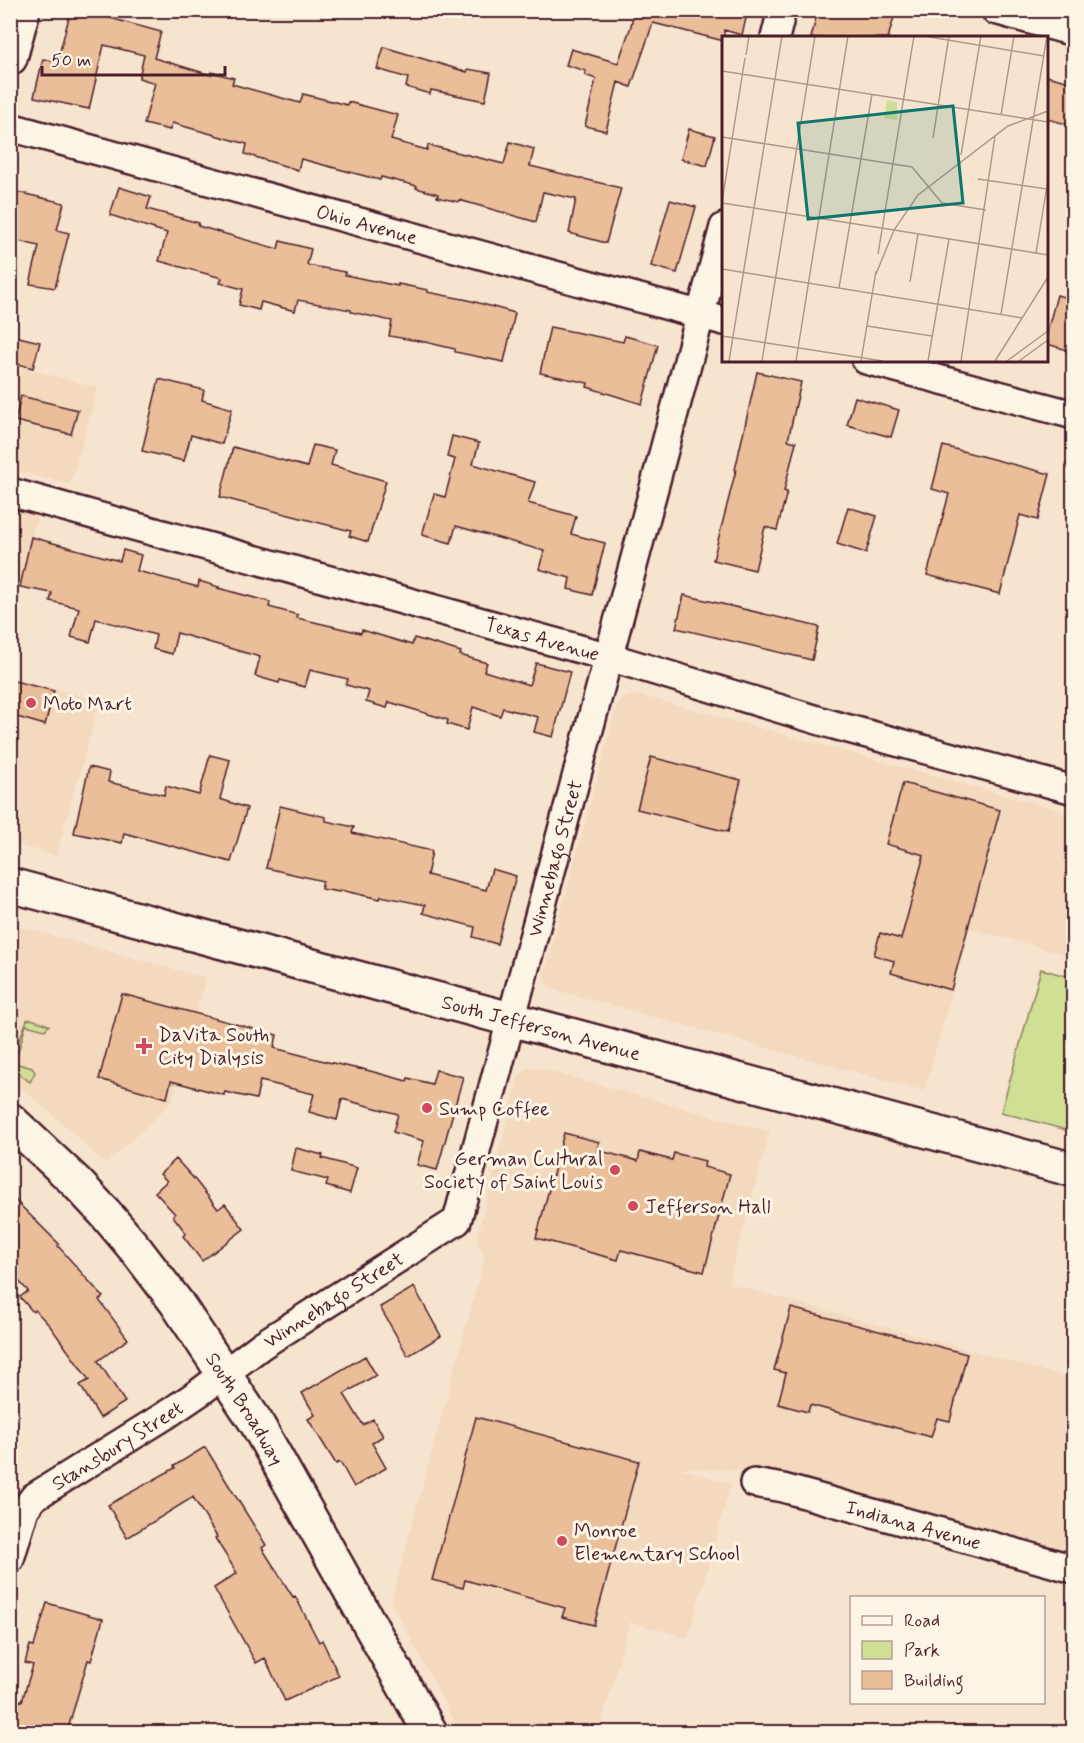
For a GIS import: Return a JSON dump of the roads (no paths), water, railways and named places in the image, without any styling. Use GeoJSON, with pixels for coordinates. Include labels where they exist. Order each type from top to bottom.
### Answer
{"type":"FeatureCollection","features":[{"type":"Feature","properties":{"kind":"main road"},"geometry":{"type":"LineString","coordinates":[[10,58],[23,10]]}},
{"type":"Feature","properties":{"kind":"main road","name":"South Jefferson Avenue"},"geometry":{"type":"LineString","coordinates":[[10,885],[1074,1170]]}},
{"type":"Feature","properties":{"kind":"main road","name":"South Broadway"},"geometry":{"type":"LineString","coordinates":[[10,1120],[76,1182],[137,1251],[176,1302],[256,1422],[430,1732]]}},
{"type":"Feature","properties":{"kind":"street"},"geometry":{"type":"LineString","coordinates":[[776,36],[782,10]]}},
{"type":"Feature","properties":{"kind":"street"},"geometry":{"type":"LineString","coordinates":[[995,10],[1074,32]]}},
{"type":"Feature","properties":{"kind":"street","name":"Ohio Avenue"},"geometry":{"type":"LineString","coordinates":[[10,127],[712,318]]}},
{"type":"Feature","properties":{"kind":"street","name":"Winnebago Street"},"geometry":{"type":"LineString","coordinates":[[224,1374],[262,1345],[457,1221],[609,657],[712,318],[722,242]]}},
{"type":"Feature","properties":{"kind":"street"},"geometry":{"type":"LineString","coordinates":[[874,362],[1074,415]]}},
{"type":"Feature","properties":{"kind":"street","name":"Texas Avenue"},"geometry":{"type":"LineString","coordinates":[[10,492],[609,657],[834,725],[1074,790]]}},
{"type":"Feature","properties":{"kind":"street","name":"Stansbury Street"},"geometry":{"type":"LineString","coordinates":[[10,1559],[25,1509],[34,1497],[166,1414],[224,1374]]}},
{"type":"Feature","properties":{"kind":"street","name":"Indiana Avenue"},"geometry":{"type":"LineString","coordinates":[[754,1483],[783,1488],[1074,1569]]}},
{"type":"Feature","properties":{"kind":"place","name":"Moto Mart"},"geometry":{"type":"Point","coordinates":[31,703]}},
{"type":"Feature","properties":{"kind":"place","name":"DaVita South City Dialysis"},"geometry":{"type":"Point","coordinates":[144,1046]}},
{"type":"Feature","properties":{"kind":"place","name":"Sump Coffee"},"geometry":{"type":"Point","coordinates":[427,1108]}},
{"type":"Feature","properties":{"kind":"place","name":"German Cultural Society of Saint Louis"},"geometry":{"type":"Point","coordinates":[615,1170]}},
{"type":"Feature","properties":{"kind":"place","name":"Jefferson Hall"},"geometry":{"type":"Point","coordinates":[633,1206]}},
{"type":"Feature","properties":{"kind":"place","name":"Monroe Elementary School"},"geometry":{"type":"Point","coordinates":[562,1541]}}]}
